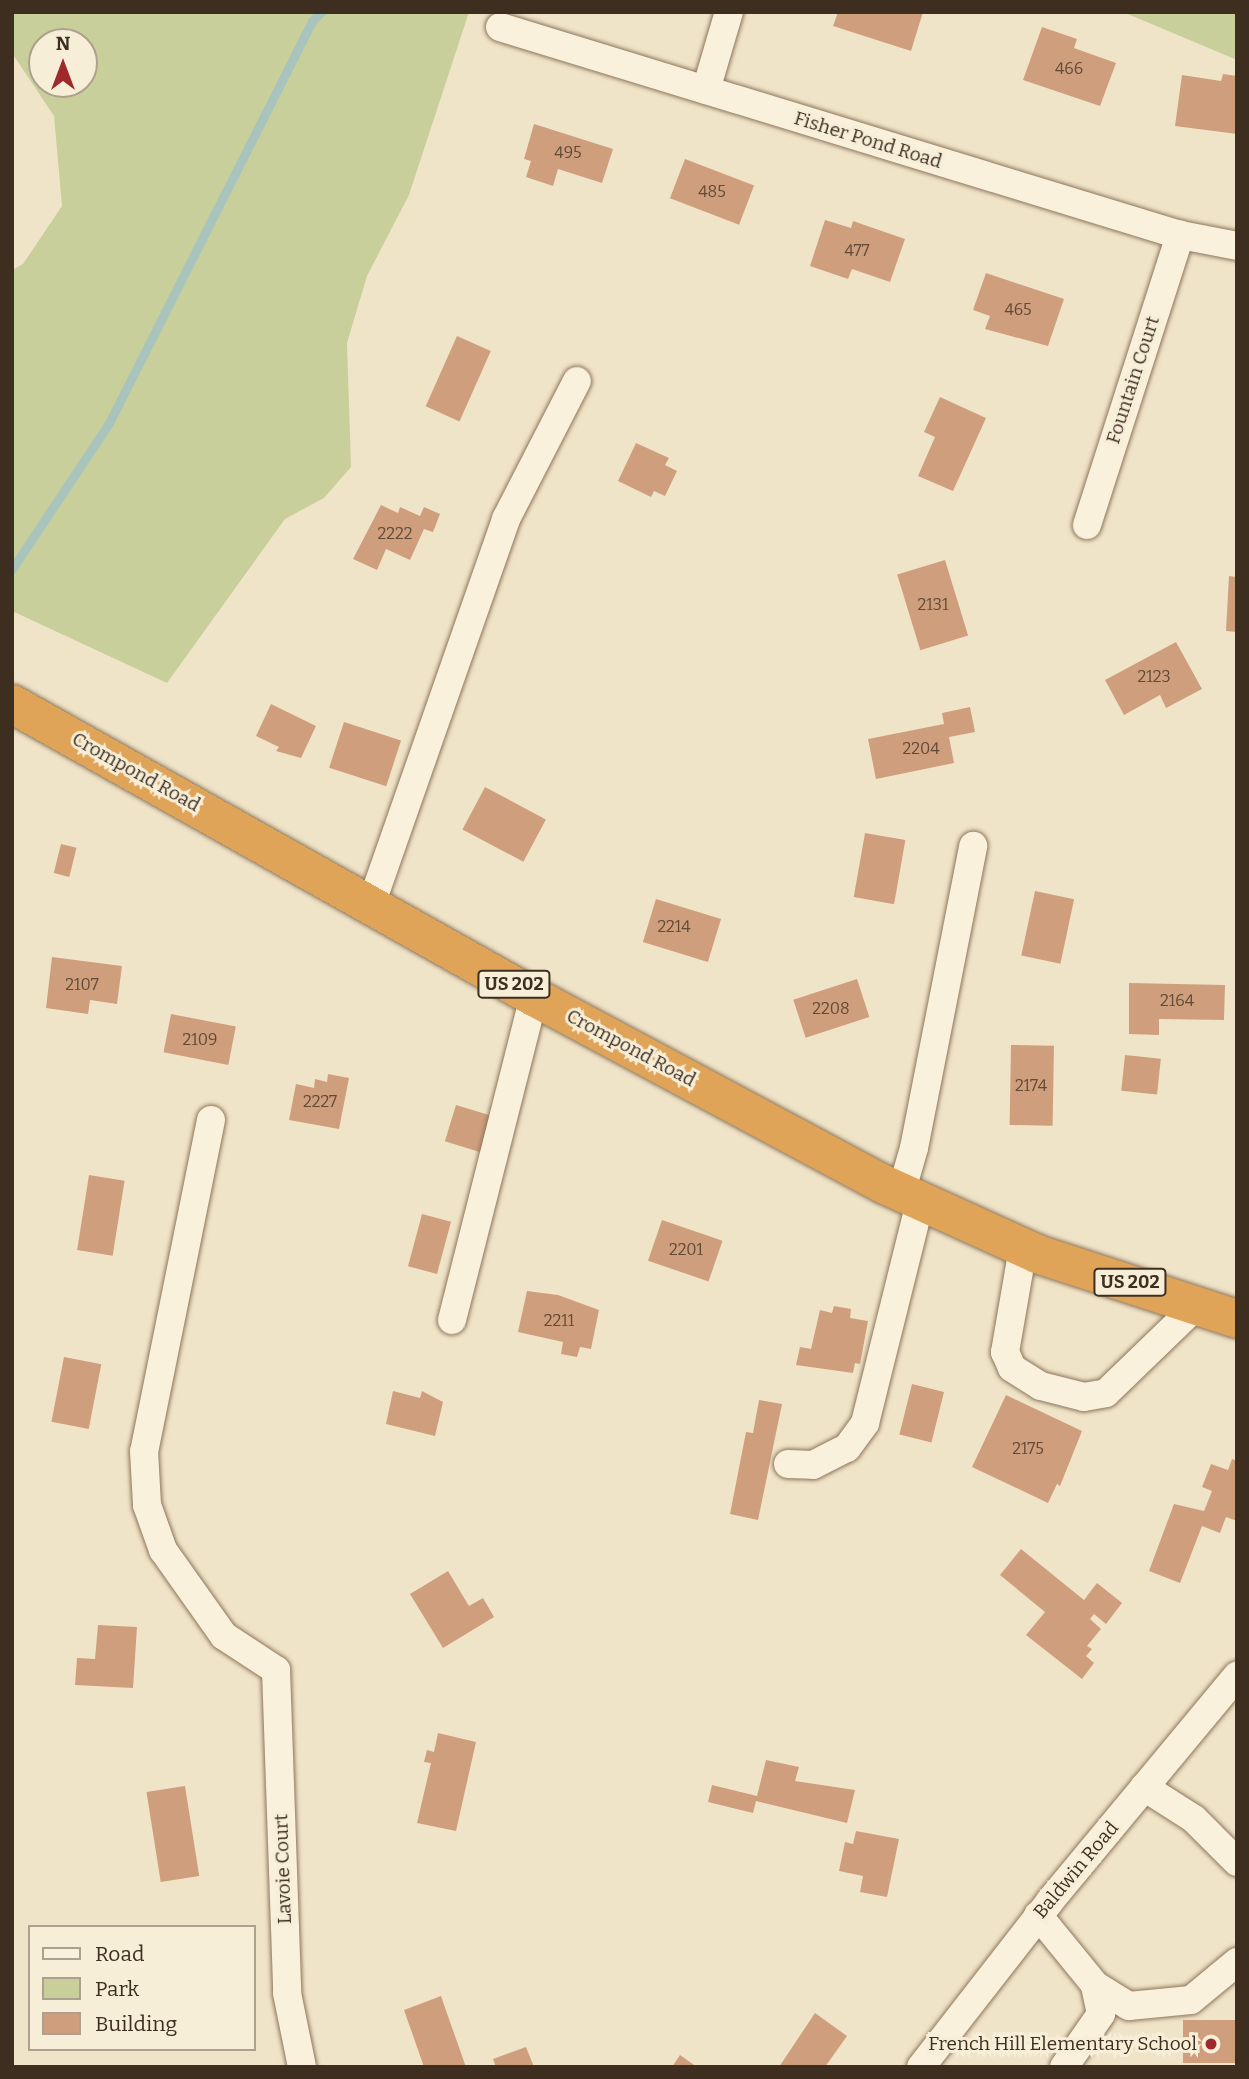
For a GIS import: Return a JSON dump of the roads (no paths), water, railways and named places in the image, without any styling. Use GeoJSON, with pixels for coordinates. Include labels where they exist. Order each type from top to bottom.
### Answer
{"type":"FeatureCollection","features":[{"type":"Feature","properties":{"kind":"highway","name":"Crompond Road"},"geometry":{"type":"LineString","coordinates":[[12,704],[372,902],[534,997],[911,1197],[1023,1248],[1237,1319]]}},
{"type":"Feature","properties":{"kind":"street"},"geometry":{"type":"LineString","coordinates":[[706,90],[729,12]]}},
{"type":"Feature","properties":{"kind":"street","name":"Fisher Pond Road"},"geometry":{"type":"LineString","coordinates":[[500,27],[1180,235],[1237,246]]}},
{"type":"Feature","properties":{"kind":"street","name":"Fountain Court"},"geometry":{"type":"LineString","coordinates":[[1087,525],[1180,235]]}},
{"type":"Feature","properties":{"kind":"street"},"geometry":{"type":"LineString","coordinates":[[372,902],[506,519],[577,381]]}},
{"type":"Feature","properties":{"kind":"street"},"geometry":{"type":"LineString","coordinates":[[788,1464],[813,1465],[847,1448],[866,1423],[911,1197],[914,1149],[973,846]]}},
{"type":"Feature","properties":{"kind":"street"},"geometry":{"type":"LineString","coordinates":[[452,1320],[534,997]]}},
{"type":"Feature","properties":{"kind":"street","name":"Lavoie Court"},"geometry":{"type":"LineString","coordinates":[[211,1120],[144,1451],[147,1505],[163,1550],[224,1636],[276,1670],[287,1993],[302,2067]]}},
{"type":"Feature","properties":{"kind":"street"},"geometry":{"type":"LineString","coordinates":[[1023,1248],[1005,1352],[1012,1368],[1041,1386],[1084,1397],[1106,1393],[1196,1305]]}},
{"type":"Feature","properties":{"kind":"street","name":"Baldwin Road"},"geometry":{"type":"LineString","coordinates":[[921,2067],[1038,1916],[1235,1682]]}},
{"type":"Feature","properties":{"kind":"street"},"geometry":{"type":"LineString","coordinates":[[1144,1787],[1232,1848]]}},
{"type":"Feature","properties":{"kind":"street"},"geometry":{"type":"LineString","coordinates":[[1038,1916],[1095,1985],[1129,2007],[1191,2000],[1237,1962]]}},
{"type":"Feature","properties":{"kind":"street"},"geometry":{"type":"LineString","coordinates":[[1064,2067],[1101,2014],[1095,1985]]}},
{"type":"Feature","properties":{"kind":"waterway"},"geometry":{"type":"LineString","coordinates":[[12,569],[109,423],[312,21],[321,12]]}},
{"type":"Feature","properties":{"kind":"place","name":"French Hill Elementary School"},"geometry":{"type":"Point","coordinates":[1211,2044]}}]}
